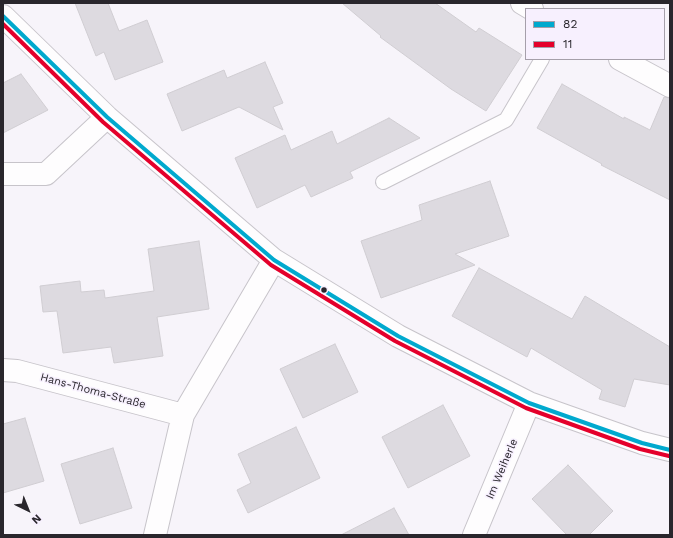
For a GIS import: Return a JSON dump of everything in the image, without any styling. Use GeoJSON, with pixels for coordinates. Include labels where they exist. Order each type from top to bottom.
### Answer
{"type":"FeatureCollection","features":[{"type":"Feature","properties":{"kind":"street"},"geometry":{"type":"LineString","coordinates":[[3,16],[107,117],[274,260],[398,336],[529,402],[642,443],[670,450]]}},
{"type":"Feature","properties":{"kind":"street"},"geometry":{"type":"LineString","coordinates":[[622,60],[670,86]]}},
{"type":"Feature","properties":{"kind":"street"},"geometry":{"type":"LineString","coordinates":[[3,174],[46,174],[107,117]]}},
{"type":"Feature","properties":{"kind":"street"},"geometry":{"type":"LineString","coordinates":[[154,535],[183,415],[274,260]]}},
{"type":"Feature","properties":{"kind":"street","name":"Hans-Thoma-Straße"},"geometry":{"type":"LineString","coordinates":[[3,370],[17,371],[183,415]]}},
{"type":"Feature","properties":{"kind":"street","name":"Im Weiherle"},"geometry":{"type":"LineString","coordinates":[[474,535],[529,402]]}},
{"type":"Feature","properties":{"kind":"lane"},"geometry":{"type":"LineString","coordinates":[[383,182],[506,120],[541,60]]}},
{"type":"Feature","properties":{"kind":"building"},"geometry":{"type":"Polygon","coordinates":[[[75,3],[108,3],[119,31],[147,20],[163,62],[115,80],[104,52],[96,56],[75,3]]]}},
{"type":"Feature","properties":{"kind":"building"},"geometry":{"type":"Polygon","coordinates":[[[342,3],[435,3],[476,32],[479,28],[522,55],[486,111],[451,89],[380,37],[381,36],[342,3]]]}},
{"type":"Feature","properties":{"kind":"building"},"geometry":{"type":"Polygon","coordinates":[[[265,62],[283,103],[273,107],[283,130],[239,107],[182,131],[167,94],[224,70],[227,78],[265,62]]]}},
{"type":"Feature","properties":{"kind":"building"},"geometry":{"type":"Polygon","coordinates":[[[21,74],[48,110],[3,133],[3,83],[21,74]]]}},
{"type":"Feature","properties":{"kind":"building"},"geometry":{"type":"Polygon","coordinates":[[[562,84],[624,119],[624,117],[650,130],[664,97],[670,98],[670,200],[601,165],[602,164],[537,128],[562,84]]]}},
{"type":"Feature","properties":{"kind":"building"},"geometry":{"type":"Polygon","coordinates":[[[389,118],[420,138],[350,172],[353,178],[311,197],[305,185],[257,208],[235,158],[285,135],[291,150],[332,131],[337,144],[389,118]]]}},
{"type":"Feature","properties":{"kind":"building"},"geometry":{"type":"Polygon","coordinates":[[[490,181],[509,236],[455,254],[475,265],[381,298],[361,241],[422,220],[419,205],[490,181]]]}},
{"type":"Feature","properties":{"kind":"building"},"geometry":{"type":"Polygon","coordinates":[[[199,241],[209,309],[157,317],[163,356],[114,363],[111,347],[63,353],[57,311],[43,312],[40,286],[80,281],[81,292],[104,290],[105,298],[154,291],[148,249],[199,241]]]}},
{"type":"Feature","properties":{"kind":"building"},"geometry":{"type":"Polygon","coordinates":[[[479,268],[572,319],[585,296],[670,347],[670,385],[634,379],[625,407],[599,399],[602,390],[531,348],[527,357],[452,316],[479,268]]]}},
{"type":"Feature","properties":{"kind":"building"},"geometry":{"type":"Polygon","coordinates":[[[335,344],[358,392],[303,418],[280,369],[335,344]]]}},
{"type":"Feature","properties":{"kind":"building"},"geometry":{"type":"Polygon","coordinates":[[[443,405],[470,456],[408,488],[382,437],[443,405]]]}},
{"type":"Feature","properties":{"kind":"building"},"geometry":{"type":"Polygon","coordinates":[[[25,418],[44,481],[3,493],[3,424],[25,418]]]}},
{"type":"Feature","properties":{"kind":"building"},"geometry":{"type":"Polygon","coordinates":[[[296,427],[320,478],[248,513],[237,490],[251,483],[238,454],[296,427]]]}},
{"type":"Feature","properties":{"kind":"building"},"geometry":{"type":"Polygon","coordinates":[[[113,448],[132,508],[80,524],[61,464],[113,448]]]}},
{"type":"Feature","properties":{"kind":"building"},"geometry":{"type":"Polygon","coordinates":[[[568,465],[613,511],[589,535],[567,535],[532,499],[568,465]]]}},
{"type":"Feature","properties":{"kind":"building"},"geometry":{"type":"Polygon","coordinates":[[[394,508],[409,535],[341,535],[394,508]]]}},
{"type":"Feature","properties":{"kind":"transit line","name":"82"},"geometry":{"type":"LineString","coordinates":[[3,16],[107,117],[274,260],[398,336],[529,403],[642,443],[670,450]]}},
{"type":"Feature","properties":{"kind":"transit line","name":"11"},"geometry":{"type":"LineString","coordinates":[[3,24],[103,122],[271,265],[395,341],[526,408],[640,449],[669,456]]}}]}
